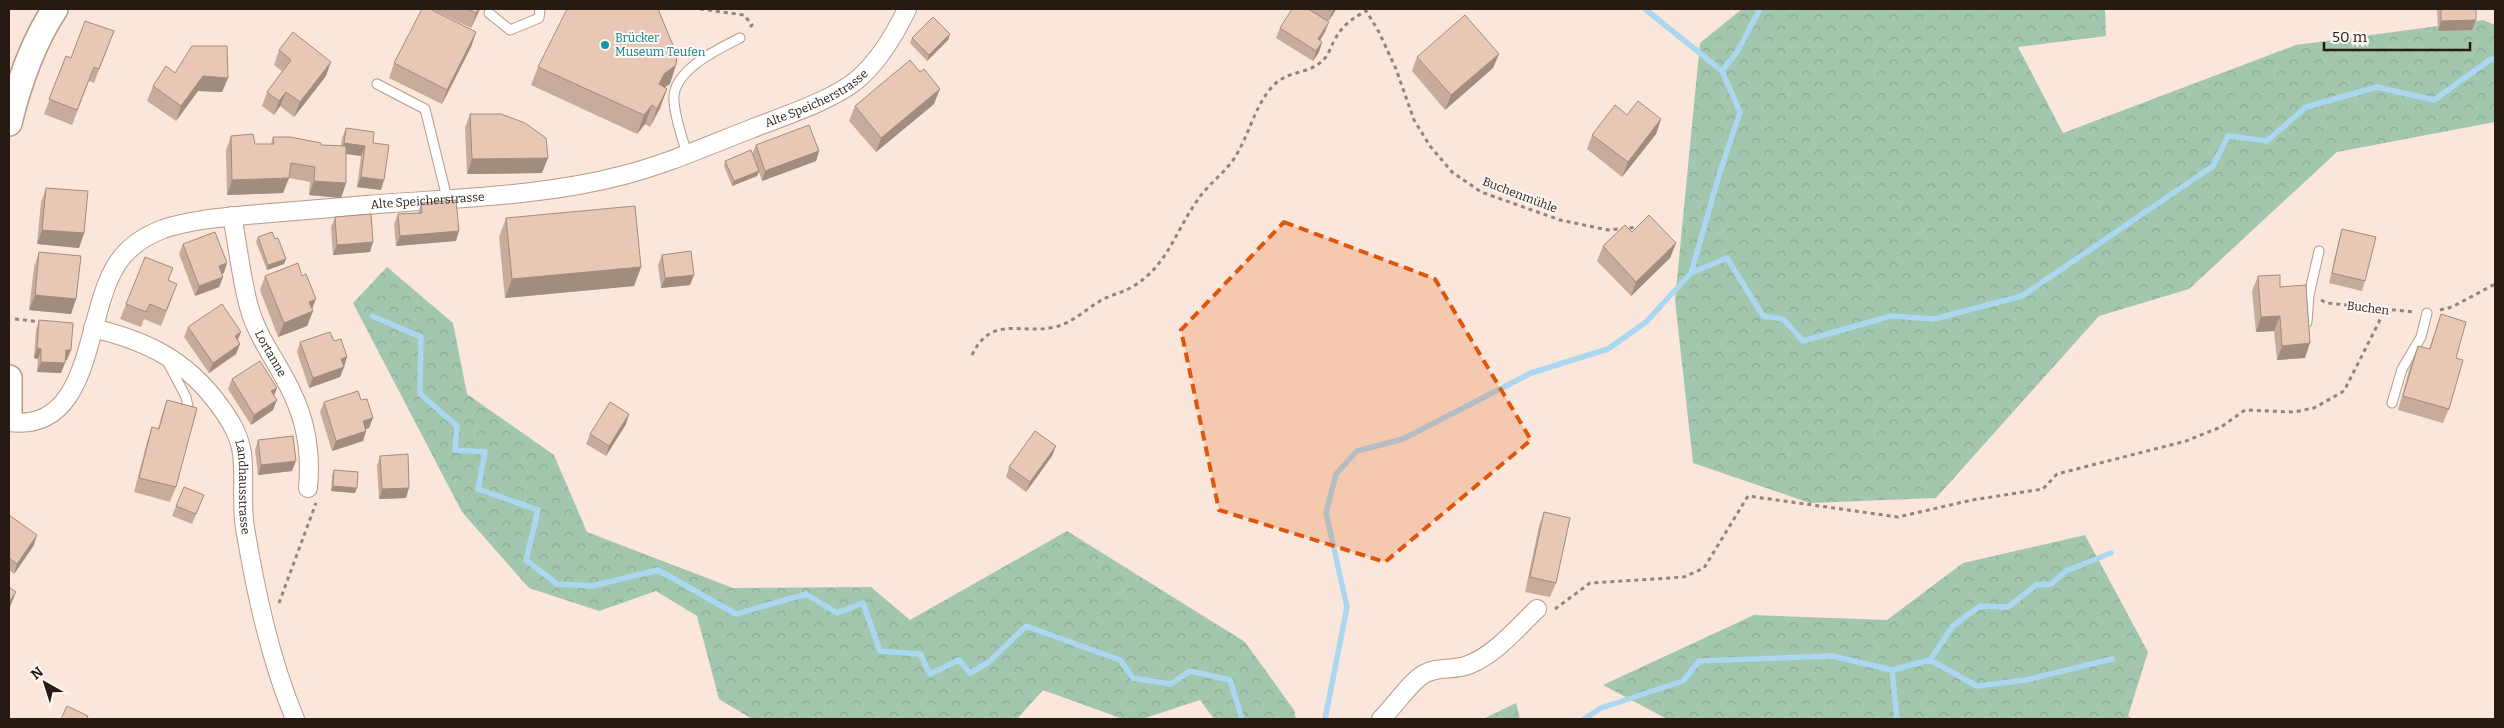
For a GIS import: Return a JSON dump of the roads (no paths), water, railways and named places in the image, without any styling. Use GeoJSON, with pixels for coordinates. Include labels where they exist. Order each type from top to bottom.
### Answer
{"type":"FeatureCollection","features":[{"type":"Feature","properties":{"kind":"main road"},"geometry":{"type":"LineString","coordinates":[[9,123],[21,76],[45,25],[55,9]]}},
{"type":"Feature","properties":{"kind":"main road"},"geometry":{"type":"LineString","coordinates":[[9,378],[9,414]]}},
{"type":"Feature","properties":{"kind":"street","name":"Alte Speicherstrasse"},"geometry":{"type":"LineString","coordinates":[[9,422],[22,424],[42,419],[62,406],[81,373],[104,289],[117,264],[135,244],[152,233],[178,224],[232,216],[447,198],[588,183],[626,175],[687,154],[815,103],[858,80],[892,39],[907,9]]}},
{"type":"Feature","properties":{"kind":"street","name":"Lortanne"},"geometry":{"type":"LineString","coordinates":[[232,216],[249,307],[264,344],[293,395],[306,434],[310,467],[308,488]]}},
{"type":"Feature","properties":{"kind":"street","name":"Landhausstrasse"},"geometry":{"type":"LineString","coordinates":[[93,328],[124,336],[162,352],[184,367],[202,384],[234,425],[242,452],[244,519],[266,629],[285,695],[295,719]]}},
{"type":"Feature","properties":{"kind":"street"},"geometry":{"type":"LineString","coordinates":[[1381,719],[1422,675],[1437,668],[1449,669],[1468,666],[1483,658],[1537,609]]}},
{"type":"Feature","properties":{"kind":"lane"},"geometry":{"type":"LineString","coordinates":[[489,13],[510,30],[539,18],[540,9]]}},
{"type":"Feature","properties":{"kind":"lane"},"geometry":{"type":"LineString","coordinates":[[687,154],[673,99],[680,78],[710,53],[740,38]]}},
{"type":"Feature","properties":{"kind":"lane"},"geometry":{"type":"LineString","coordinates":[[377,84],[425,109],[447,198]]}},
{"type":"Feature","properties":{"kind":"lane"},"geometry":{"type":"LineString","coordinates":[[2306,335],[2310,295],[2319,251]]}},
{"type":"Feature","properties":{"kind":"lane"},"geometry":{"type":"LineString","coordinates":[[2392,403],[2402,369],[2421,337],[2428,313]]}},
{"type":"Feature","properties":{"kind":"lane"},"geometry":{"type":"LineString","coordinates":[[162,352],[186,397],[190,417]]}},
{"type":"Feature","properties":{"kind":"waterway"},"geometry":{"type":"LineString","coordinates":[[1325,719],[1347,607],[1326,513],[1336,474],[1357,451],[1403,439],[1531,373],[1608,349],[1646,322],[1691,273],[1720,172],[1740,112],[1722,71],[1645,9]]}},
{"type":"Feature","properties":{"kind":"waterway"},"geometry":{"type":"LineString","coordinates":[[1722,71],[1737,52],[1760,9]]}},
{"type":"Feature","properties":{"kind":"waterway"},"geometry":{"type":"LineString","coordinates":[[1691,273],[1727,258],[1763,316],[1783,319],[1803,341],[1891,316],[1934,319],[2022,296],[2213,166],[2228,136],[2267,141],[2306,107],[2377,87],[2434,100],[2491,59],[2495,59]]}},
{"type":"Feature","properties":{"kind":"waterway"},"geometry":{"type":"LineString","coordinates":[[372,316],[421,337],[420,394],[457,426],[455,450],[485,452],[478,489],[538,510],[526,560],[557,584],[592,586],[658,570],[736,614],[806,594],[837,613],[863,603],[880,651],[920,654],[930,674],[959,660],[970,673],[989,662],[1026,626],[1120,660],[1133,678],[1171,684],[1190,671],[1230,680],[1242,719]]}},
{"type":"Feature","properties":{"kind":"waterway"},"geometry":{"type":"LineString","coordinates":[[1930,660],[1953,626],[1980,606],[2008,607],[2036,585],[2051,584],[2066,571],[2111,553]]}},
{"type":"Feature","properties":{"kind":"waterway"},"geometry":{"type":"LineString","coordinates":[[1584,719],[1601,708],[1683,681],[1699,661],[1832,656],[1892,670],[1897,719]]}},
{"type":"Feature","properties":{"kind":"waterway"},"geometry":{"type":"LineString","coordinates":[[1892,670],[1930,660],[1977,686],[2026,680],[2112,659]]}},
{"type":"Feature","properties":{"kind":"place","name":"Brücker Museum Teufen"},"geometry":{"type":"Point","coordinates":[605,45]}}]}
